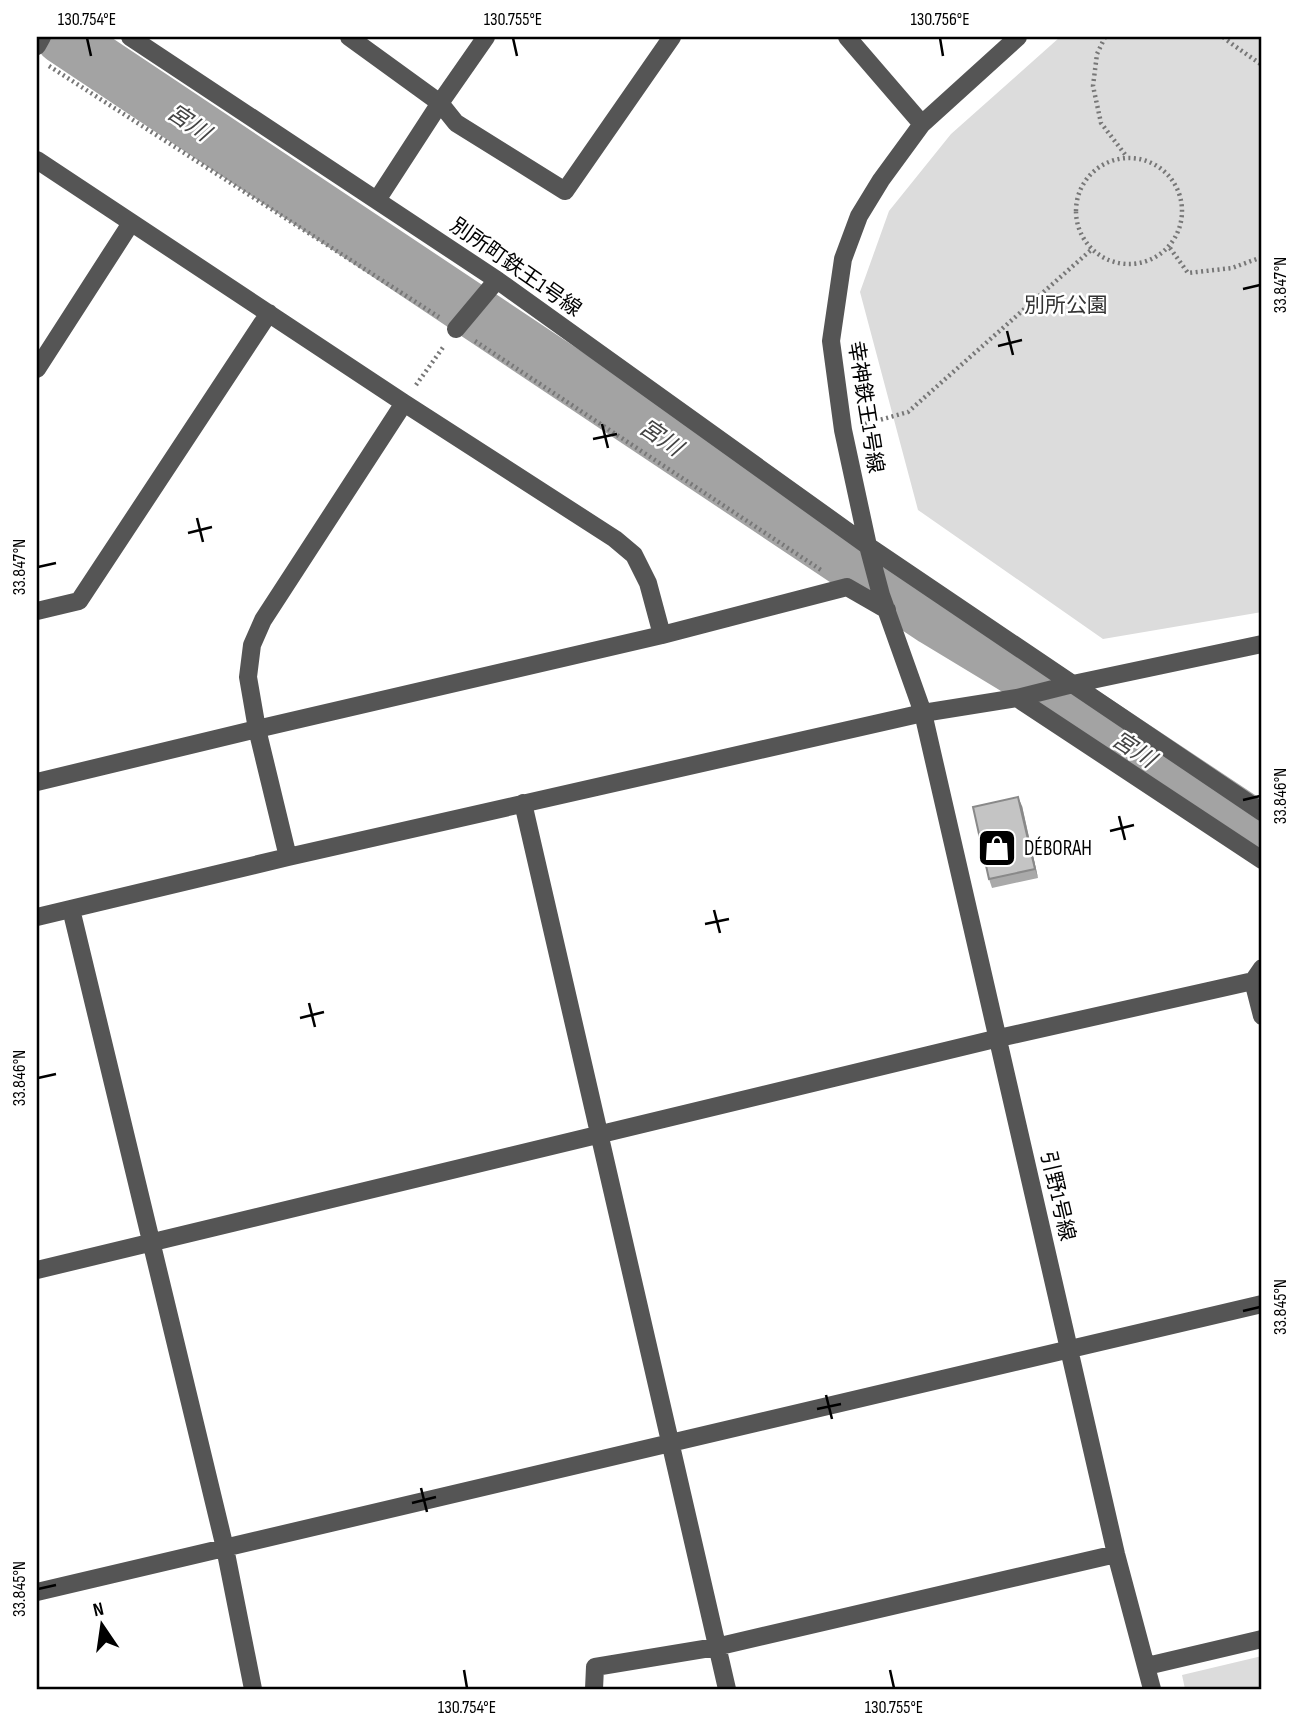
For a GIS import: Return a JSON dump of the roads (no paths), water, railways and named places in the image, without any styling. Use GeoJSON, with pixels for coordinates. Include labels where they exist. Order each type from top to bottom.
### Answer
{"type":"FeatureCollection","features":[{"type":"Feature","properties":{"kind":"street"},"geometry":{"type":"LineString","coordinates":[[37,46],[42,37]]}},
{"type":"Feature","properties":{"kind":"street","name":"別所町鉄王1号線"},"geometry":{"type":"LineString","coordinates":[[130,37],[497,280],[868,546],[1262,812]]}},
{"type":"Feature","properties":{"kind":"street"},"geometry":{"type":"LineString","coordinates":[[377,200],[486,37]]}},
{"type":"Feature","properties":{"kind":"street"},"geometry":{"type":"LineString","coordinates":[[361,40],[440,103],[456,123],[565,191],[672,37]]}},
{"type":"Feature","properties":{"kind":"street"},"geometry":{"type":"LineString","coordinates":[[847,37],[922,124]]}},
{"type":"Feature","properties":{"kind":"street","name":"幸神鉄王1号線"},"geometry":{"type":"LineString","coordinates":[[923,713],[884,602],[868,546],[843,430],[831,341],[843,259],[859,216],[881,180],[922,124],[1018,37]]}},
{"type":"Feature","properties":{"kind":"street"},"geometry":{"type":"LineString","coordinates":[[37,160],[615,539],[634,555],[648,583],[662,635]]}},
{"type":"Feature","properties":{"kind":"street"},"geometry":{"type":"LineString","coordinates":[[37,369],[131,223]]}},
{"type":"Feature","properties":{"kind":"street"},"geometry":{"type":"LineString","coordinates":[[456,328],[497,280]]}},
{"type":"Feature","properties":{"kind":"street"},"geometry":{"type":"LineString","coordinates":[[37,611],[79,601],[269,313]]}},
{"type":"Feature","properties":{"kind":"street"},"geometry":{"type":"LineString","coordinates":[[288,857],[257,729],[248,677],[252,645],[263,620],[404,402]]}},
{"type":"Feature","properties":{"kind":"street"},"geometry":{"type":"LineString","coordinates":[[37,782],[662,635],[847,587],[884,602]]}},
{"type":"Feature","properties":{"kind":"street"},"geometry":{"type":"LineString","coordinates":[[37,917],[288,857],[923,713],[1018,698],[1262,644]]}},
{"type":"Feature","properties":{"kind":"street"},"geometry":{"type":"LineString","coordinates":[[1018,698],[1262,860]]}},
{"type":"Feature","properties":{"kind":"street","name":"引野1号線"},"geometry":{"type":"LineString","coordinates":[[923,713],[1116,1554],[1152,1689]]}},
{"type":"Feature","properties":{"kind":"street"},"geometry":{"type":"LineString","coordinates":[[523,803],[727,1689]]}},
{"type":"Feature","properties":{"kind":"street"},"geometry":{"type":"LineString","coordinates":[[71,909],[225,1548],[253,1689]]}},
{"type":"Feature","properties":{"kind":"street"},"geometry":{"type":"LineString","coordinates":[[37,1269],[1258,974],[1262,1016]]}},
{"type":"Feature","properties":{"kind":"street"},"geometry":{"type":"LineString","coordinates":[[37,1592],[1262,1304]]}},
{"type":"Feature","properties":{"kind":"street"},"geometry":{"type":"LineString","coordinates":[[594,1689],[595,1667],[716,1647],[1116,1554]]}},
{"type":"Feature","properties":{"kind":"street"},"geometry":{"type":"LineString","coordinates":[[1147,1666],[1262,1639]]}},
{"type":"Feature","properties":{"kind":"waterway","name":"宮川"},"geometry":{"type":"LineString","coordinates":[[62,37],[934,619],[1015,668],[1262,832]]}},
{"type":"Feature","properties":{"kind":"place","name":"DÉBORAH"},"geometry":{"type":"Point","coordinates":[997,848]}},
{"type":"Feature","properties":{"kind":"park label","name":"別所公園"},"geometry":{"type":"Point","coordinates":[1066,305]}}]}
